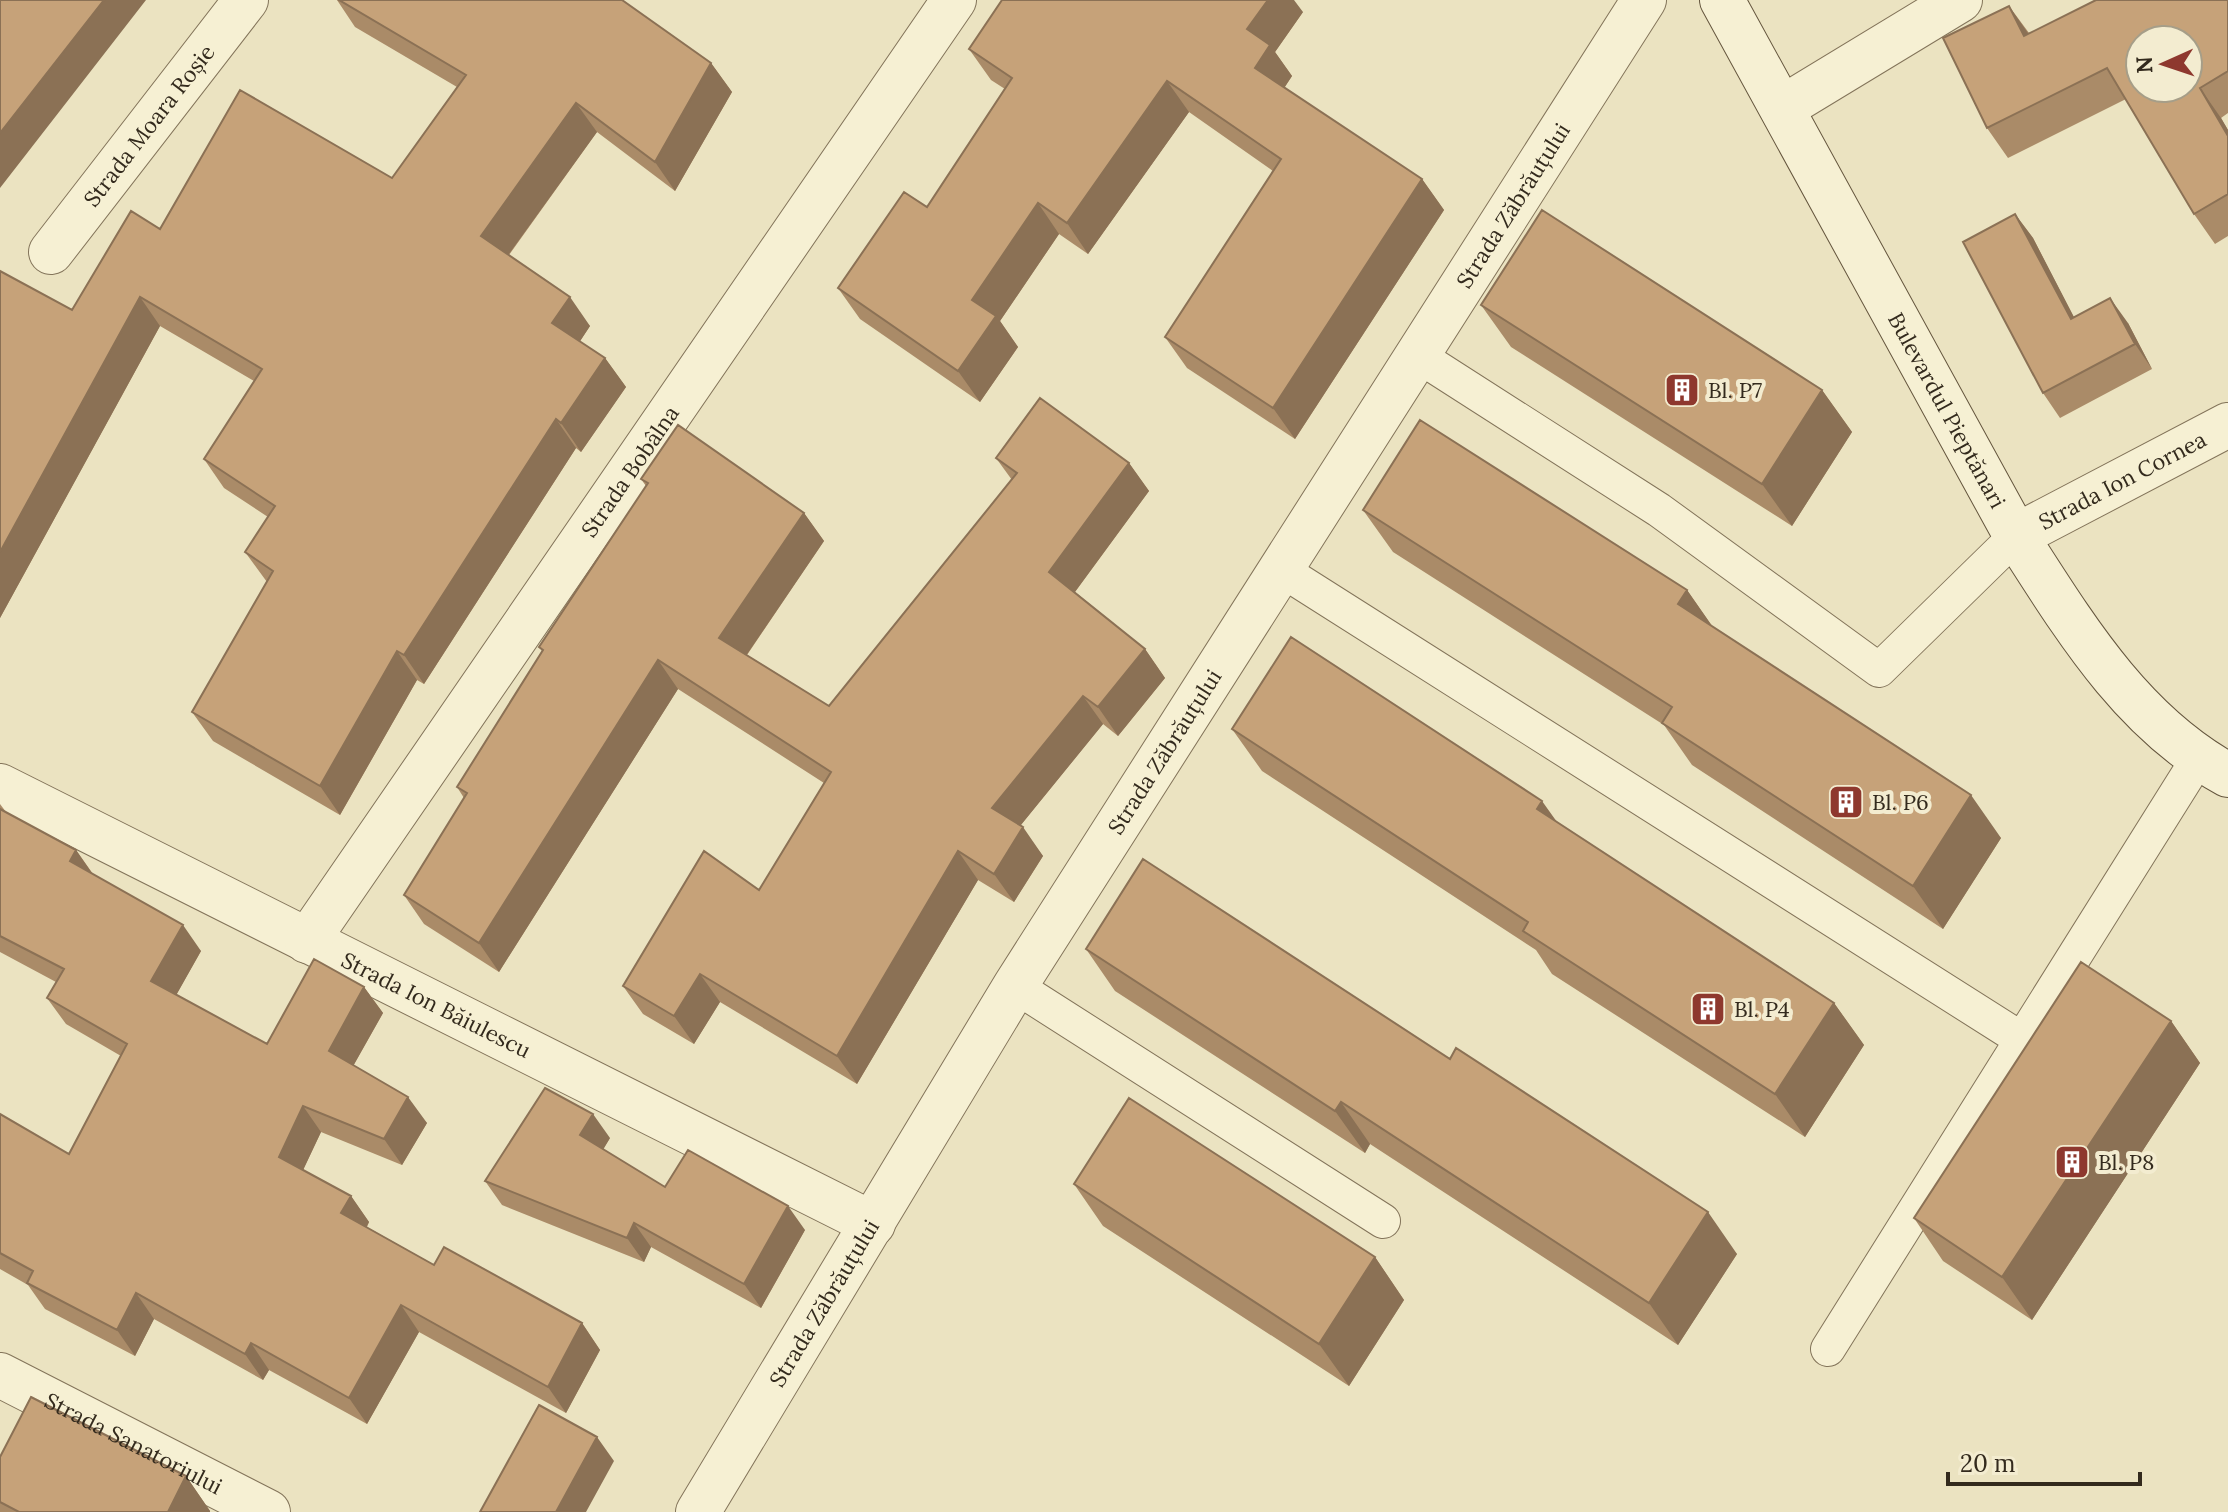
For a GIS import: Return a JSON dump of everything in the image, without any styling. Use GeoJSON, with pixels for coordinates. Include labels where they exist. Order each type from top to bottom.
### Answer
{"type":"FeatureCollection","features":[{"type":"Feature","properties":{"kind":"street","name":"Strada Bobâlna"},"geometry":{"type":"LineString","coordinates":[[307,941],[954,0]]}},
{"type":"Feature","properties":{"kind":"street","name":"Strada Zăbrăuțului"},"geometry":{"type":"LineString","coordinates":[[698,1512],[1015,986],[1644,0]]}},
{"type":"Feature","properties":{"kind":"street","name":"Bulevardul Pieptănari"},"geometry":{"type":"LineString","coordinates":[[1722,0],[2016,536],[2112,677],[2151,719],[2213,767]]}},
{"type":"Feature","properties":{"kind":"street"},"geometry":{"type":"LineString","coordinates":[[1782,108],[1960,0]]}},
{"type":"Feature","properties":{"kind":"street","name":"Strada Moara Roșie"},"geometry":{"type":"LineString","coordinates":[[51,252],[240,2]]}},
{"type":"Feature","properties":{"kind":"street","name":"Strada Ion Cornea"},"geometry":{"type":"LineString","coordinates":[[2016,536],[2228,425]]}},
{"type":"Feature","properties":{"kind":"street","name":"Strada Ion Băiulescu"},"geometry":{"type":"LineString","coordinates":[[0,786],[873,1224]]}},
{"type":"Feature","properties":{"kind":"street","name":"Strada Sanatoriului"},"geometry":{"type":"LineString","coordinates":[[0,1375],[268,1512]]}},
{"type":"Feature","properties":{"kind":"lane"},"geometry":{"type":"LineString","coordinates":[[1417,355],[1659,510],[1879,670],[2016,536]]}},
{"type":"Feature","properties":{"kind":"lane"},"geometry":{"type":"LineString","coordinates":[[1280,569],[2021,1039]]}},
{"type":"Feature","properties":{"kind":"lane"},"geometry":{"type":"LineString","coordinates":[[1828,1349],[2021,1039],[2213,767]]}},
{"type":"Feature","properties":{"kind":"lane"},"geometry":{"type":"LineString","coordinates":[[1015,986],[1383,1221]]}},
{"type":"Feature","properties":{"kind":"building"},"geometry":{"type":"Polygon","coordinates":[[[0,0],[104,0],[0,133],[0,0]]]}},
{"type":"Feature","properties":{"kind":"building"},"geometry":{"type":"Polygon","coordinates":[[[339,0],[622,0],[711,63],[655,162],[576,103],[481,236],[570,297],[552,323],[605,358],[561,423],[556,419],[404,655],[397,651],[320,786],[192,712],[273,571],[245,552],[275,506],[204,459],[262,369],[140,297],[0,552],[0,271],[72,310],[131,211],[160,229],[240,90],[392,178],[466,75],[339,0]]]}},
{"type":"Feature","properties":{"kind":"building"},"geometry":{"type":"Polygon","coordinates":[[[1002,0],[1268,0],[1247,29],[1270,45],[1255,68],[1422,179],[1273,408],[1165,337],[1281,159],[1167,81],[1067,223],[1038,203],[972,300],[996,316],[958,371],[838,288],[904,192],[927,207],[1012,78],[969,49],[1002,0]]]}},
{"type":"Feature","properties":{"kind":"building"},"geometry":{"type":"Polygon","coordinates":[[[2096,0],[2228,0],[2228,71],[2204,86],[2204,24],[2124,24],[2124,97],[2107,68],[1987,128],[1943,38],[2009,6],[2024,36],[2096,0]]]}},
{"type":"Feature","properties":{"kind":"building"},"geometry":{"type":"Polygon","coordinates":[[[2204,95],[2228,136],[2228,194],[2194,214],[2128,104],[2204,104],[2204,95]]]}},
{"type":"Feature","properties":{"kind":"building","name":"Bl. P7"},"geometry":{"type":"Polygon","coordinates":[[[1542,210],[1822,390],[1762,484],[1481,305],[1542,210]]]}},
{"type":"Feature","properties":{"kind":"building"},"geometry":{"type":"Polygon","coordinates":[[[2015,214],[2071,319],[2110,298],[2135,344],[2043,393],[1963,242],[2015,214]]]}},
{"type":"Feature","properties":{"kind":"building"},"geometry":{"type":"Polygon","coordinates":[[[1040,398],[1129,463],[1049,572],[1145,649],[1098,707],[1083,696],[992,808],[1023,827],[994,874],[958,851],[837,1056],[700,974],[674,1016],[623,986],[704,851],[759,890],[831,772],[658,660],[479,943],[404,895],[467,793],[457,787],[543,650],[539,647],[648,483],[641,479],[678,425],[804,513],[719,638],[829,706],[1017,473],[996,458],[1040,398]]]}},
{"type":"Feature","properties":{"kind":"building"},"geometry":{"type":"Polygon","coordinates":[[[1420,420],[1687,590],[1678,604],[1971,795],[1913,886],[1662,723],[1672,707],[1363,510],[1420,420]]]}},
{"type":"Feature","properties":{"kind":"building"},"geometry":{"type":"Polygon","coordinates":[[[1291,637],[1542,801],[1537,809],[1834,1003],[1775,1094],[1523,931],[1528,922],[1232,729],[1291,637]]]}},
{"type":"Feature","properties":{"kind":"building"},"geometry":{"type":"Polygon","coordinates":[[[0,809],[76,850],[70,861],[183,925],[151,981],[267,1044],[314,959],[364,987],[329,1051],[408,1097],[384,1139],[303,1106],[279,1157],[351,1196],[341,1213],[434,1265],[444,1247],[582,1323],[548,1387],[401,1305],[349,1398],[251,1343],[245,1354],[136,1293],[117,1330],[27,1283],[33,1271],[0,1253],[0,1114],[69,1154],[127,1044],[47,998],[64,969],[0,936],[0,809]]]}},
{"type":"Feature","properties":{"kind":"building"},"geometry":{"type":"Polygon","coordinates":[[[1143,859],[1450,1059],[1456,1048],[1708,1212],[1649,1303],[1341,1102],[1335,1111],[1086,949],[1143,859]]]}},
{"type":"Feature","properties":{"kind":"building"},"geometry":{"type":"Polygon","coordinates":[[[2081,962],[2171,1021],[2002,1277],[1914,1218],[2081,962]]]}},
{"type":"Feature","properties":{"kind":"building"},"geometry":{"type":"Polygon","coordinates":[[[545,1088],[593,1114],[580,1135],[665,1187],[688,1150],[788,1206],[744,1284],[634,1223],[627,1238],[485,1181],[545,1088]]]}},
{"type":"Feature","properties":{"kind":"building"},"geometry":{"type":"Polygon","coordinates":[[[1129,1098],[1375,1257],[1319,1344],[1074,1184],[1129,1098]]]}},
{"type":"Feature","properties":{"kind":"building"},"geometry":{"type":"Polygon","coordinates":[[[31,1397],[186,1476],[168,1512],[19,1512],[0,1502],[0,1457],[31,1397]]]}},
{"type":"Feature","properties":{"kind":"building"},"geometry":{"type":"Polygon","coordinates":[[[539,1405],[597,1437],[556,1512],[480,1512],[539,1405]]]}},
{"type":"Feature","properties":{"kind":"place","name":"Bl. P7"},"geometry":{"type":"Point","coordinates":[1682,390]}},
{"type":"Feature","properties":{"kind":"place","name":"Bl. P6"},"geometry":{"type":"Point","coordinates":[1846,802]}},
{"type":"Feature","properties":{"kind":"place","name":"Bl. P4"},"geometry":{"type":"Point","coordinates":[1708,1009]}},
{"type":"Feature","properties":{"kind":"place","name":"Bl. P8"},"geometry":{"type":"Point","coordinates":[2072,1162]}}]}
